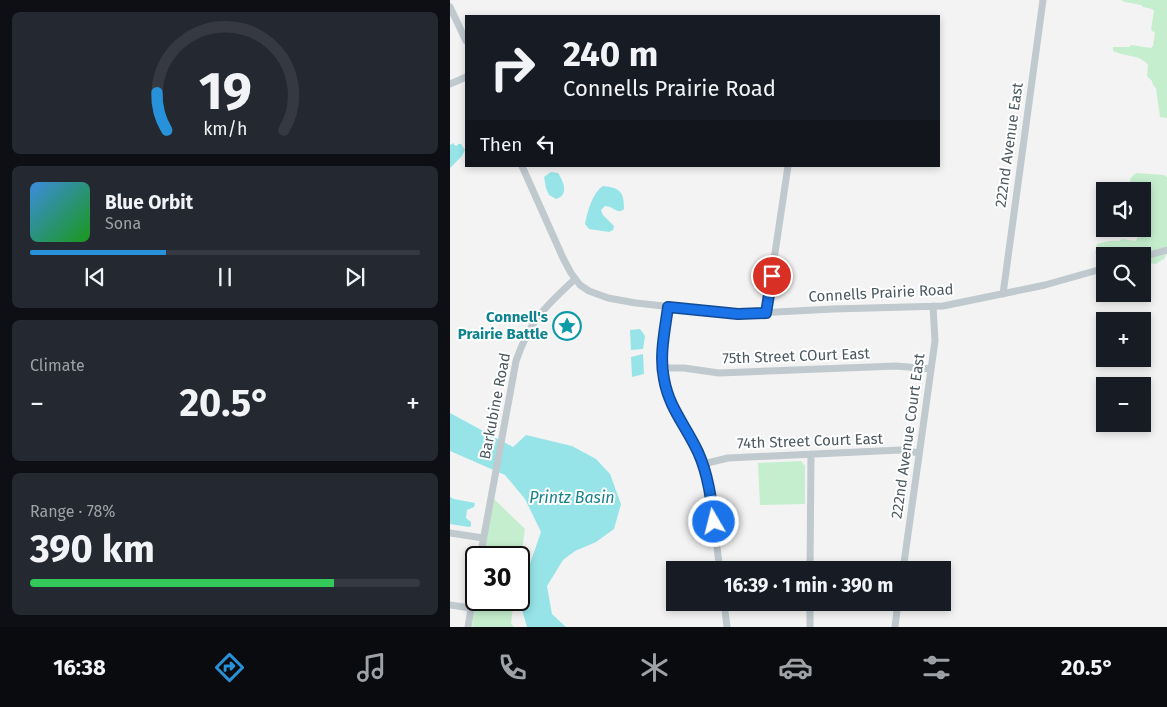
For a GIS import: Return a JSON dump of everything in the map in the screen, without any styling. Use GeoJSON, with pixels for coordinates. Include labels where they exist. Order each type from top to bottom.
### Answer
{"type":"FeatureCollection","features":[{"type":"Feature","properties":{"kind":"street","name":"222nd Avenue East"},"geometry":{"type":"LineString","coordinates":[[1002,294],[1043,0]]}},
{"type":"Feature","properties":{"kind":"street"},"geometry":{"type":"LineString","coordinates":[[450,7],[465,39]]}},
{"type":"Feature","properties":{"kind":"street"},"geometry":{"type":"LineString","coordinates":[[450,84],[465,77]]}},
{"type":"Feature","properties":{"kind":"street","name":"Connells Prairie Road"},"geometry":{"type":"LineString","coordinates":[[522,167],[563,258],[575,279],[589,291],[608,298],[668,307],[738,314],[934,306],[1045,285],[1096,271]]}},
{"type":"Feature","properties":{"kind":"street"},"geometry":{"type":"LineString","coordinates":[[766,313],[788,167]]}},
{"type":"Feature","properties":{"kind":"street"},"geometry":{"type":"LineString","coordinates":[[1151,254],[1167,250]]}},
{"type":"Feature","properties":{"kind":"street","name":"Barkubine Road"},"geometry":{"type":"LineString","coordinates":[[482,546],[516,361],[523,339],[535,319],[551,300],[575,279]]}},
{"type":"Feature","properties":{"kind":"street","name":"222nd Avenue Court East"},"geometry":{"type":"LineString","coordinates":[[904,561],[935,341],[934,306]]}},
{"type":"Feature","properties":{"kind":"street"},"geometry":{"type":"LineString","coordinates":[[668,307],[662,368],[669,400],[703,464],[712,506],[719,561]]}},
{"type":"Feature","properties":{"kind":"street","name":"75th Street COurt East"},"geometry":{"type":"LineString","coordinates":[[662,368],[684,368],[719,373],[896,366],[931,369]]}},
{"type":"Feature","properties":{"kind":"street","name":"74th Street Court East"},"geometry":{"type":"LineString","coordinates":[[703,464],[728,458],[900,450],[919,453]]}},
{"type":"Feature","properties":{"kind":"street"},"geometry":{"type":"LineString","coordinates":[[810,561],[811,454]]}},
{"type":"Feature","properties":{"kind":"street"},"geometry":{"type":"LineString","coordinates":[[450,533],[483,538]]}},
{"type":"Feature","properties":{"kind":"street"},"geometry":{"type":"LineString","coordinates":[[450,605],[465,607]]}},
{"type":"Feature","properties":{"kind":"street"},"geometry":{"type":"LineString","coordinates":[[468,627],[471,611]]}},
{"type":"Feature","properties":{"kind":"street"},"geometry":{"type":"LineString","coordinates":[[725,611],[727,627]]}},
{"type":"Feature","properties":{"kind":"street"},"geometry":{"type":"LineString","coordinates":[[810,611],[810,627]]}},
{"type":"Feature","properties":{"kind":"street"},"geometry":{"type":"LineString","coordinates":[[895,627],[897,611]]}},
{"type":"Feature","properties":{"kind":"green space"},"geometry":{"type":"Polygon","coordinates":[[[1121,0],[1167,0],[1167,118],[1160,117],[1156,88],[1147,76],[1148,65],[1145,61],[1113,51],[1113,47],[1129,47],[1131,45],[1151,48],[1155,33],[1151,30],[1154,11],[1141,5],[1121,0]]]}},
{"type":"Feature","properties":{"kind":"green space"},"geometry":{"type":"Polygon","coordinates":[[[1135,174],[1164,175],[1167,177],[1167,249],[1165,258],[1156,264],[1151,263],[1151,247],[1096,247],[1097,244],[1108,241],[1119,241],[1122,239],[1135,241],[1137,237],[1151,237],[1151,182],[1130,182],[1135,174]]]}},
{"type":"Feature","properties":{"kind":"green space"},"geometry":{"type":"Polygon","coordinates":[[[801,461],[805,466],[805,504],[760,505],[758,463],[801,461]]]}},
{"type":"Feature","properties":{"kind":"green space"},"geometry":{"type":"Polygon","coordinates":[[[492,497],[525,529],[523,546],[484,546],[492,497]]]}},
{"type":"Feature","properties":{"kind":"green space"},"geometry":{"type":"Polygon","coordinates":[[[474,611],[513,611],[511,623],[514,627],[472,627],[474,611]]]}},
{"type":"Feature","properties":{"kind":"water"},"geometry":{"type":"Polygon","coordinates":[[[454,143],[457,146],[461,144],[465,150],[462,156],[450,168],[450,145],[454,143]]]}},
{"type":"Feature","properties":{"kind":"water"},"geometry":{"type":"Polygon","coordinates":[[[551,172],[558,173],[564,188],[563,195],[556,199],[549,195],[546,188],[544,177],[551,172]]]}},
{"type":"Feature","properties":{"kind":"water"},"geometry":{"type":"Polygon","coordinates":[[[603,186],[618,190],[623,199],[624,209],[621,211],[605,206],[601,210],[603,215],[614,226],[613,230],[609,232],[589,229],[585,224],[593,197],[603,186]]]}},
{"type":"Feature","properties":{"kind":"water"},"geometry":{"type":"Polygon","coordinates":[[[640,329],[645,336],[643,349],[631,350],[630,330],[640,329]]]}},
{"type":"Feature","properties":{"kind":"water"},"geometry":{"type":"Polygon","coordinates":[[[643,354],[644,374],[632,377],[631,357],[643,354]]]}},
{"type":"Feature","properties":{"kind":"water","name":"Printz Basin"},"geometry":{"type":"Polygon","coordinates":[[[450,413],[513,447],[526,435],[572,446],[596,459],[610,474],[621,504],[614,529],[596,542],[575,551],[563,560],[547,586],[552,614],[566,627],[527,627],[522,611],[530,611],[530,564],[541,532],[525,499],[505,475],[450,451],[450,413]]]}},
{"type":"Feature","properties":{"kind":"water"},"geometry":{"type":"Polygon","coordinates":[[[450,497],[475,503],[474,507],[467,510],[466,518],[471,522],[471,526],[450,524],[450,497]]]}},
{"type":"Feature","properties":{"kind":"place","name":"Connell's Prairie Battle"},"geometry":{"type":"Point","coordinates":[567,326]}},
{"type":"Feature","properties":{"kind":"route"},"geometry":{"type":"LineString","coordinates":[[714,522],[704,468],[698,452],[675,414],[663,378],[662,359],[668,307],[714,313],[766,313],[772,276]]}}]}
